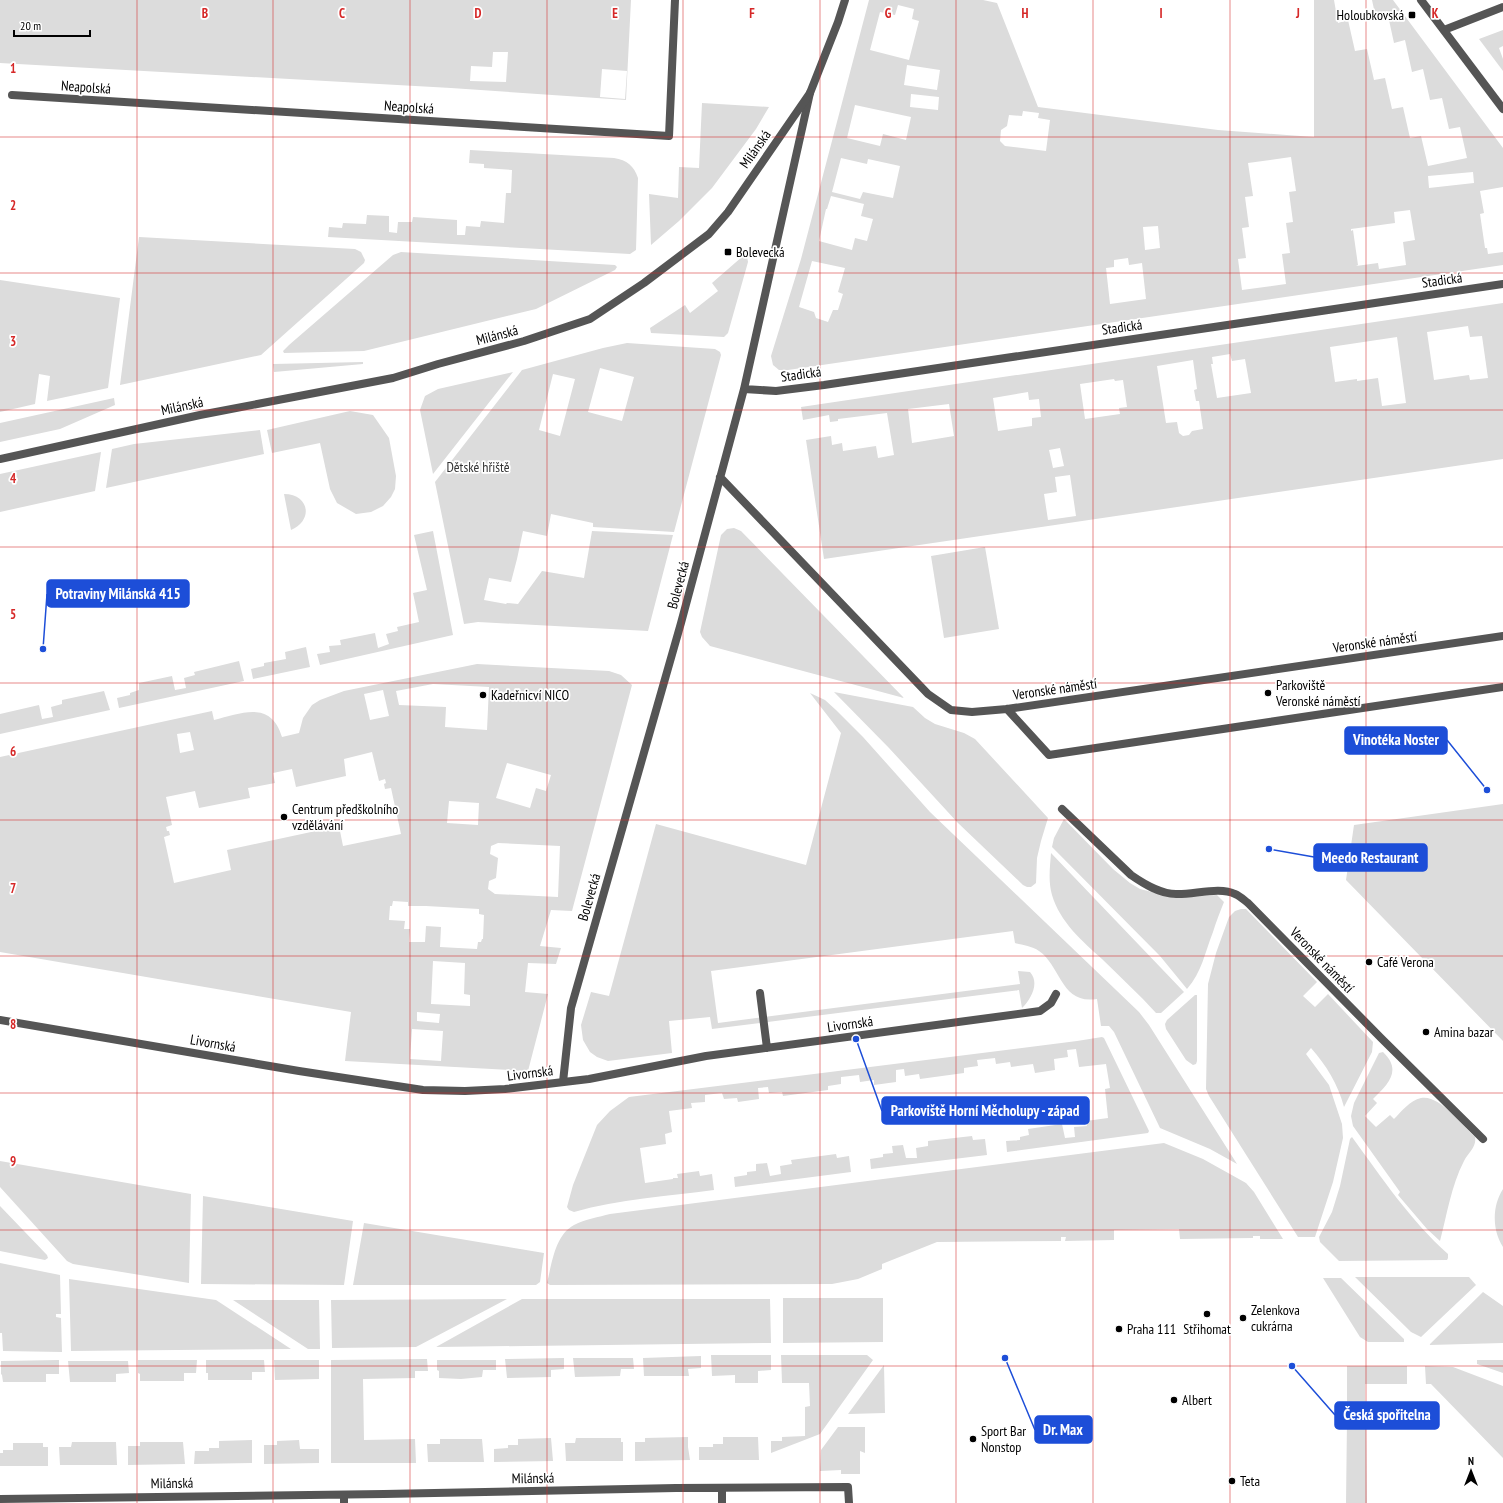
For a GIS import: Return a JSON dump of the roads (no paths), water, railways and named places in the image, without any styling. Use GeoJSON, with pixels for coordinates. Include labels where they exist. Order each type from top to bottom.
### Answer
{"type":"FeatureCollection","features":[{"type":"Feature","properties":{"kind":"street","name":"Neapolská"},"geometry":{"type":"LineString","coordinates":[[12,95],[669,136],[675,0]]}},
{"type":"Feature","properties":{"kind":"street","name":"Milánská"},"geometry":{"type":"LineString","coordinates":[[0,459],[200,415],[393,378],[438,364],[524,341],[590,319],[644,283],[709,234],[728,212],[810,93],[838,22],[844,0]]}},
{"type":"Feature","properties":{"kind":"street"},"geometry":{"type":"LineString","coordinates":[[1421,0],[1503,109]]}},
{"type":"Feature","properties":{"kind":"street"},"geometry":{"type":"LineString","coordinates":[[1444,30],[1503,8]]}},
{"type":"Feature","properties":{"kind":"street","name":"Bolevecká"},"geometry":{"type":"LineString","coordinates":[[562,1082],[571,1008],[681,623],[744,389],[810,93]]}},
{"type":"Feature","properties":{"kind":"street","name":"Stadická"},"geometry":{"type":"LineString","coordinates":[[744,389],[776,391],[824,385],[1503,284]]}},
{"type":"Feature","properties":{"kind":"street"},"geometry":{"type":"LineString","coordinates":[[720,478],[928,694],[951,710],[972,712],[1007,709]]}},
{"type":"Feature","properties":{"kind":"street","name":"Veronské náměstí"},"geometry":{"type":"LineString","coordinates":[[1007,709],[1503,636]]}},
{"type":"Feature","properties":{"kind":"street","name":"Veronské náměstí"},"geometry":{"type":"LineString","coordinates":[[1007,709],[1049,755],[1503,687]]}},
{"type":"Feature","properties":{"kind":"street","name":"Veronské náměstí"},"geometry":{"type":"LineString","coordinates":[[1062,808],[1131,875],[1143,884],[1161,891],[1176,894],[1221,891],[1234,893],[1248,903],[1483,1139]]}},
{"type":"Feature","properties":{"kind":"street"},"geometry":{"type":"LineString","coordinates":[[760,992],[767,1048]]}},
{"type":"Feature","properties":{"kind":"street","name":"Livornská"},"geometry":{"type":"LineString","coordinates":[[0,1020],[299,1071],[424,1090],[465,1091],[505,1089],[589,1079],[706,1056],[1040,1011],[1051,1003],[1056,994]]}},
{"type":"Feature","properties":{"kind":"street","name":"Milánská"},"geometry":{"type":"LineString","coordinates":[[0,1499],[344,1499],[722,1488],[848,1487],[849,1503]]}},
{"type":"Feature","properties":{"kind":"street"},"geometry":{"type":"LineString","coordinates":[[722,1488],[722,1503]]}},
{"type":"Feature","properties":{"kind":"place","name":"Holoubkovská"},"geometry":{"type":"Point","coordinates":[1412,15]}},
{"type":"Feature","properties":{"kind":"place","name":"Bolevecká"},"geometry":{"type":"Point","coordinates":[728,252]}},
{"type":"Feature","properties":{"kind":"place","name":"Potraviny Milánská 415"},"geometry":{"type":"Point","coordinates":[43,649]}},
{"type":"Feature","properties":{"kind":"place","name":"Parkoviště Veronské náměstí"},"geometry":{"type":"Point","coordinates":[1268,693]}},
{"type":"Feature","properties":{"kind":"place","name":"Kadeřnicví NICO"},"geometry":{"type":"Point","coordinates":[483,695]}},
{"type":"Feature","properties":{"kind":"place","name":"Vinotéka Noster"},"geometry":{"type":"Point","coordinates":[1487,790]}},
{"type":"Feature","properties":{"kind":"place","name":"Centrum předškolního vzdělávání"},"geometry":{"type":"Point","coordinates":[284,817]}},
{"type":"Feature","properties":{"kind":"place","name":"Meedo Restaurant"},"geometry":{"type":"Point","coordinates":[1269,849]}},
{"type":"Feature","properties":{"kind":"place","name":"Café Verona"},"geometry":{"type":"Point","coordinates":[1369,962]}},
{"type":"Feature","properties":{"kind":"place","name":"Amina bazar"},"geometry":{"type":"Point","coordinates":[1426,1032]}},
{"type":"Feature","properties":{"kind":"place","name":"Parkoviště Horní Měcholupy - západ"},"geometry":{"type":"Point","coordinates":[856,1039]}},
{"type":"Feature","properties":{"kind":"place","name":"Střihomat"},"geometry":{"type":"Point","coordinates":[1207,1314]}},
{"type":"Feature","properties":{"kind":"place","name":"Zelenkova cukrárna"},"geometry":{"type":"Point","coordinates":[1243,1318]}},
{"type":"Feature","properties":{"kind":"place","name":"Praha 111"},"geometry":{"type":"Point","coordinates":[1119,1329]}},
{"type":"Feature","properties":{"kind":"place","name":"Dr. Max"},"geometry":{"type":"Point","coordinates":[1005,1358]}},
{"type":"Feature","properties":{"kind":"place","name":"Česká spořitelna"},"geometry":{"type":"Point","coordinates":[1292,1366]}},
{"type":"Feature","properties":{"kind":"place","name":"Albert"},"geometry":{"type":"Point","coordinates":[1174,1400]}},
{"type":"Feature","properties":{"kind":"place","name":"Sport Bar Nonstop"},"geometry":{"type":"Point","coordinates":[973,1439]}},
{"type":"Feature","properties":{"kind":"place","name":"Teta"},"geometry":{"type":"Point","coordinates":[1232,1481]}},
{"type":"Feature","properties":{"kind":"park label","name":"Dětské hřiště"},"geometry":{"type":"Point","coordinates":[478,467]}}]}
